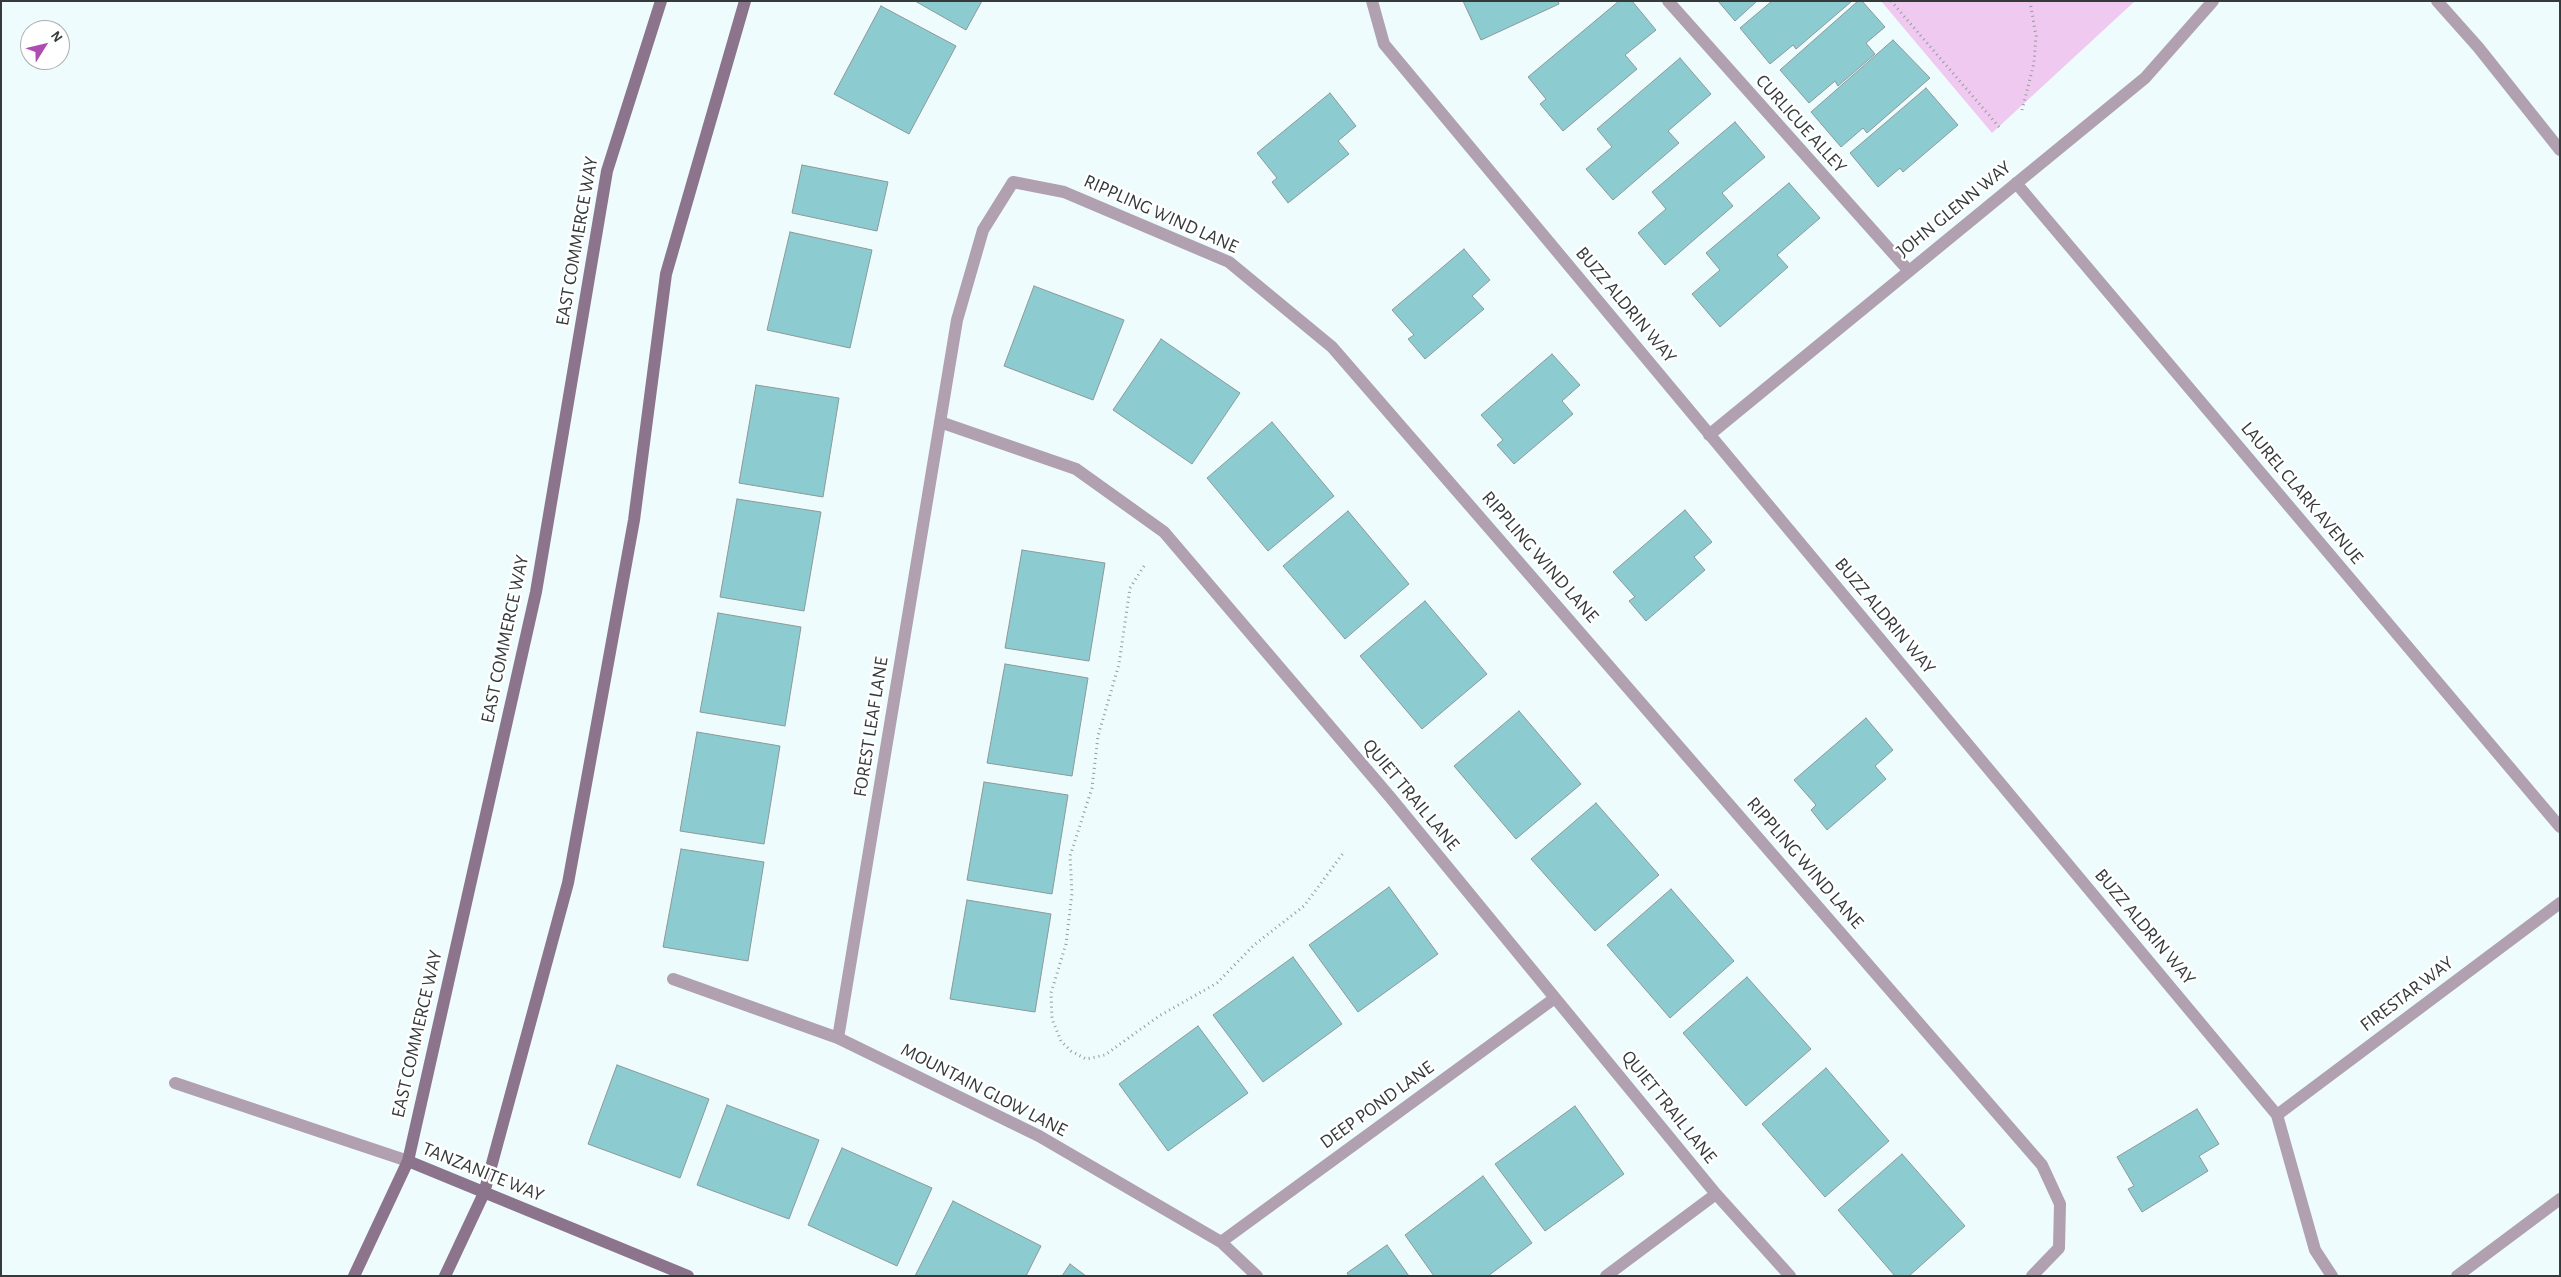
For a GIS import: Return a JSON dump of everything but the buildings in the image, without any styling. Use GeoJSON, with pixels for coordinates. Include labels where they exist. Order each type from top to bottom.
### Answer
{"type":"FeatureCollection","features":[{"type":"Feature","properties":{"kind":"main road","name":"EAST COMMERCE WAY"},"geometry":{"type":"LineString","coordinates":[[354,1276],[408,1161],[536,592],[607,171],[661,1]]}},
{"type":"Feature","properties":{"kind":"main road"},"geometry":{"type":"LineString","coordinates":[[445,1276],[484,1193],[568,883],[634,520],[666,274],[745,1]]}},
{"type":"Feature","properties":{"kind":"main road","name":"TANZANITE WAY"},"geometry":{"type":"LineString","coordinates":[[408,1161],[688,1276]]}},
{"type":"Feature","properties":{"kind":"street","name":"BUZZ ALDRIN WAY"},"geometry":{"type":"LineString","coordinates":[[1372,1],[1384,44],[2277,1115],[2315,1250],[2332,1276]]}},
{"type":"Feature","properties":{"kind":"street","name":"CURLICUE ALLEY"},"geometry":{"type":"LineString","coordinates":[[1668,1],[1908,270]]}},
{"type":"Feature","properties":{"kind":"street","name":"JOHN GLENN WAY"},"geometry":{"type":"LineString","coordinates":[[1710,435],[1908,270],[2145,78],[2213,1]]}},
{"type":"Feature","properties":{"kind":"street"},"geometry":{"type":"LineString","coordinates":[[2437,1],[2478,47],[2560,150]]}},
{"type":"Feature","properties":{"kind":"street","name":"RIPPLING WIND LANE"},"geometry":{"type":"LineString","coordinates":[[940,422],[957,320],[983,230],[1013,182],[1064,192],[1229,262],[1332,347],[2042,1165],[2060,1204],[2059,1248],[2032,1276]]}},
{"type":"Feature","properties":{"kind":"street","name":"LAUREL CLARK AVENUE"},"geometry":{"type":"LineString","coordinates":[[2016,182],[2560,827]]}},
{"type":"Feature","properties":{"kind":"street","name":"QUIET TRAIL LANE"},"geometry":{"type":"LineString","coordinates":[[940,422],[1076,469],[1164,532],[1384,790],[1716,1194],[1790,1276]]}},
{"type":"Feature","properties":{"kind":"street","name":"FOREST LEAF LANE"},"geometry":{"type":"LineString","coordinates":[[838,1038],[940,422]]}},
{"type":"Feature","properties":{"kind":"street","name":"FIRESTAR WAY"},"geometry":{"type":"LineString","coordinates":[[2277,1115],[2560,903]]}},
{"type":"Feature","properties":{"kind":"street","name":"MOUNTAIN GLOW LANE"},"geometry":{"type":"LineString","coordinates":[[673,979],[838,1038],[1038,1136],[1221,1242],[1257,1276]]}},
{"type":"Feature","properties":{"kind":"street","name":"DEEP POND LANE"},"geometry":{"type":"LineString","coordinates":[[1221,1242],[1556,998]]}},
{"type":"Feature","properties":{"kind":"street","name":"TANZANITE WAY"},"geometry":{"type":"LineString","coordinates":[[175,1083],[408,1161]]}},
{"type":"Feature","properties":{"kind":"street"},"geometry":{"type":"LineString","coordinates":[[1606,1276],[1716,1194]]}},
{"type":"Feature","properties":{"kind":"street"},"geometry":{"type":"LineString","coordinates":[[2458,1276],[2560,1199]]}},
{"type":"Feature","properties":{"kind":"path"},"geometry":{"type":"LineString","coordinates":[[1891,1],[2000,128]]}},
{"type":"Feature","properties":{"kind":"path"},"geometry":{"type":"LineString","coordinates":[[2022,110],[2034,63],[2036,36],[2030,1]]}},
{"type":"Feature","properties":{"kind":"path"},"geometry":{"type":"LineString","coordinates":[[1144,566],[1130,588],[1119,664],[1098,736],[1092,788],[1070,856],[1072,893],[1066,944],[1052,993],[1052,1019],[1061,1041],[1071,1052],[1086,1059],[1105,1055],[1159,1016],[1217,983],[1254,946],[1304,906],[1344,852]]}},
{"type":"Feature","properties":{"kind":"shaded area"},"geometry":{"type":"Polygon","coordinates":[[[1881,1],[2135,1],[1992,133],[1881,1]]]}}]}
